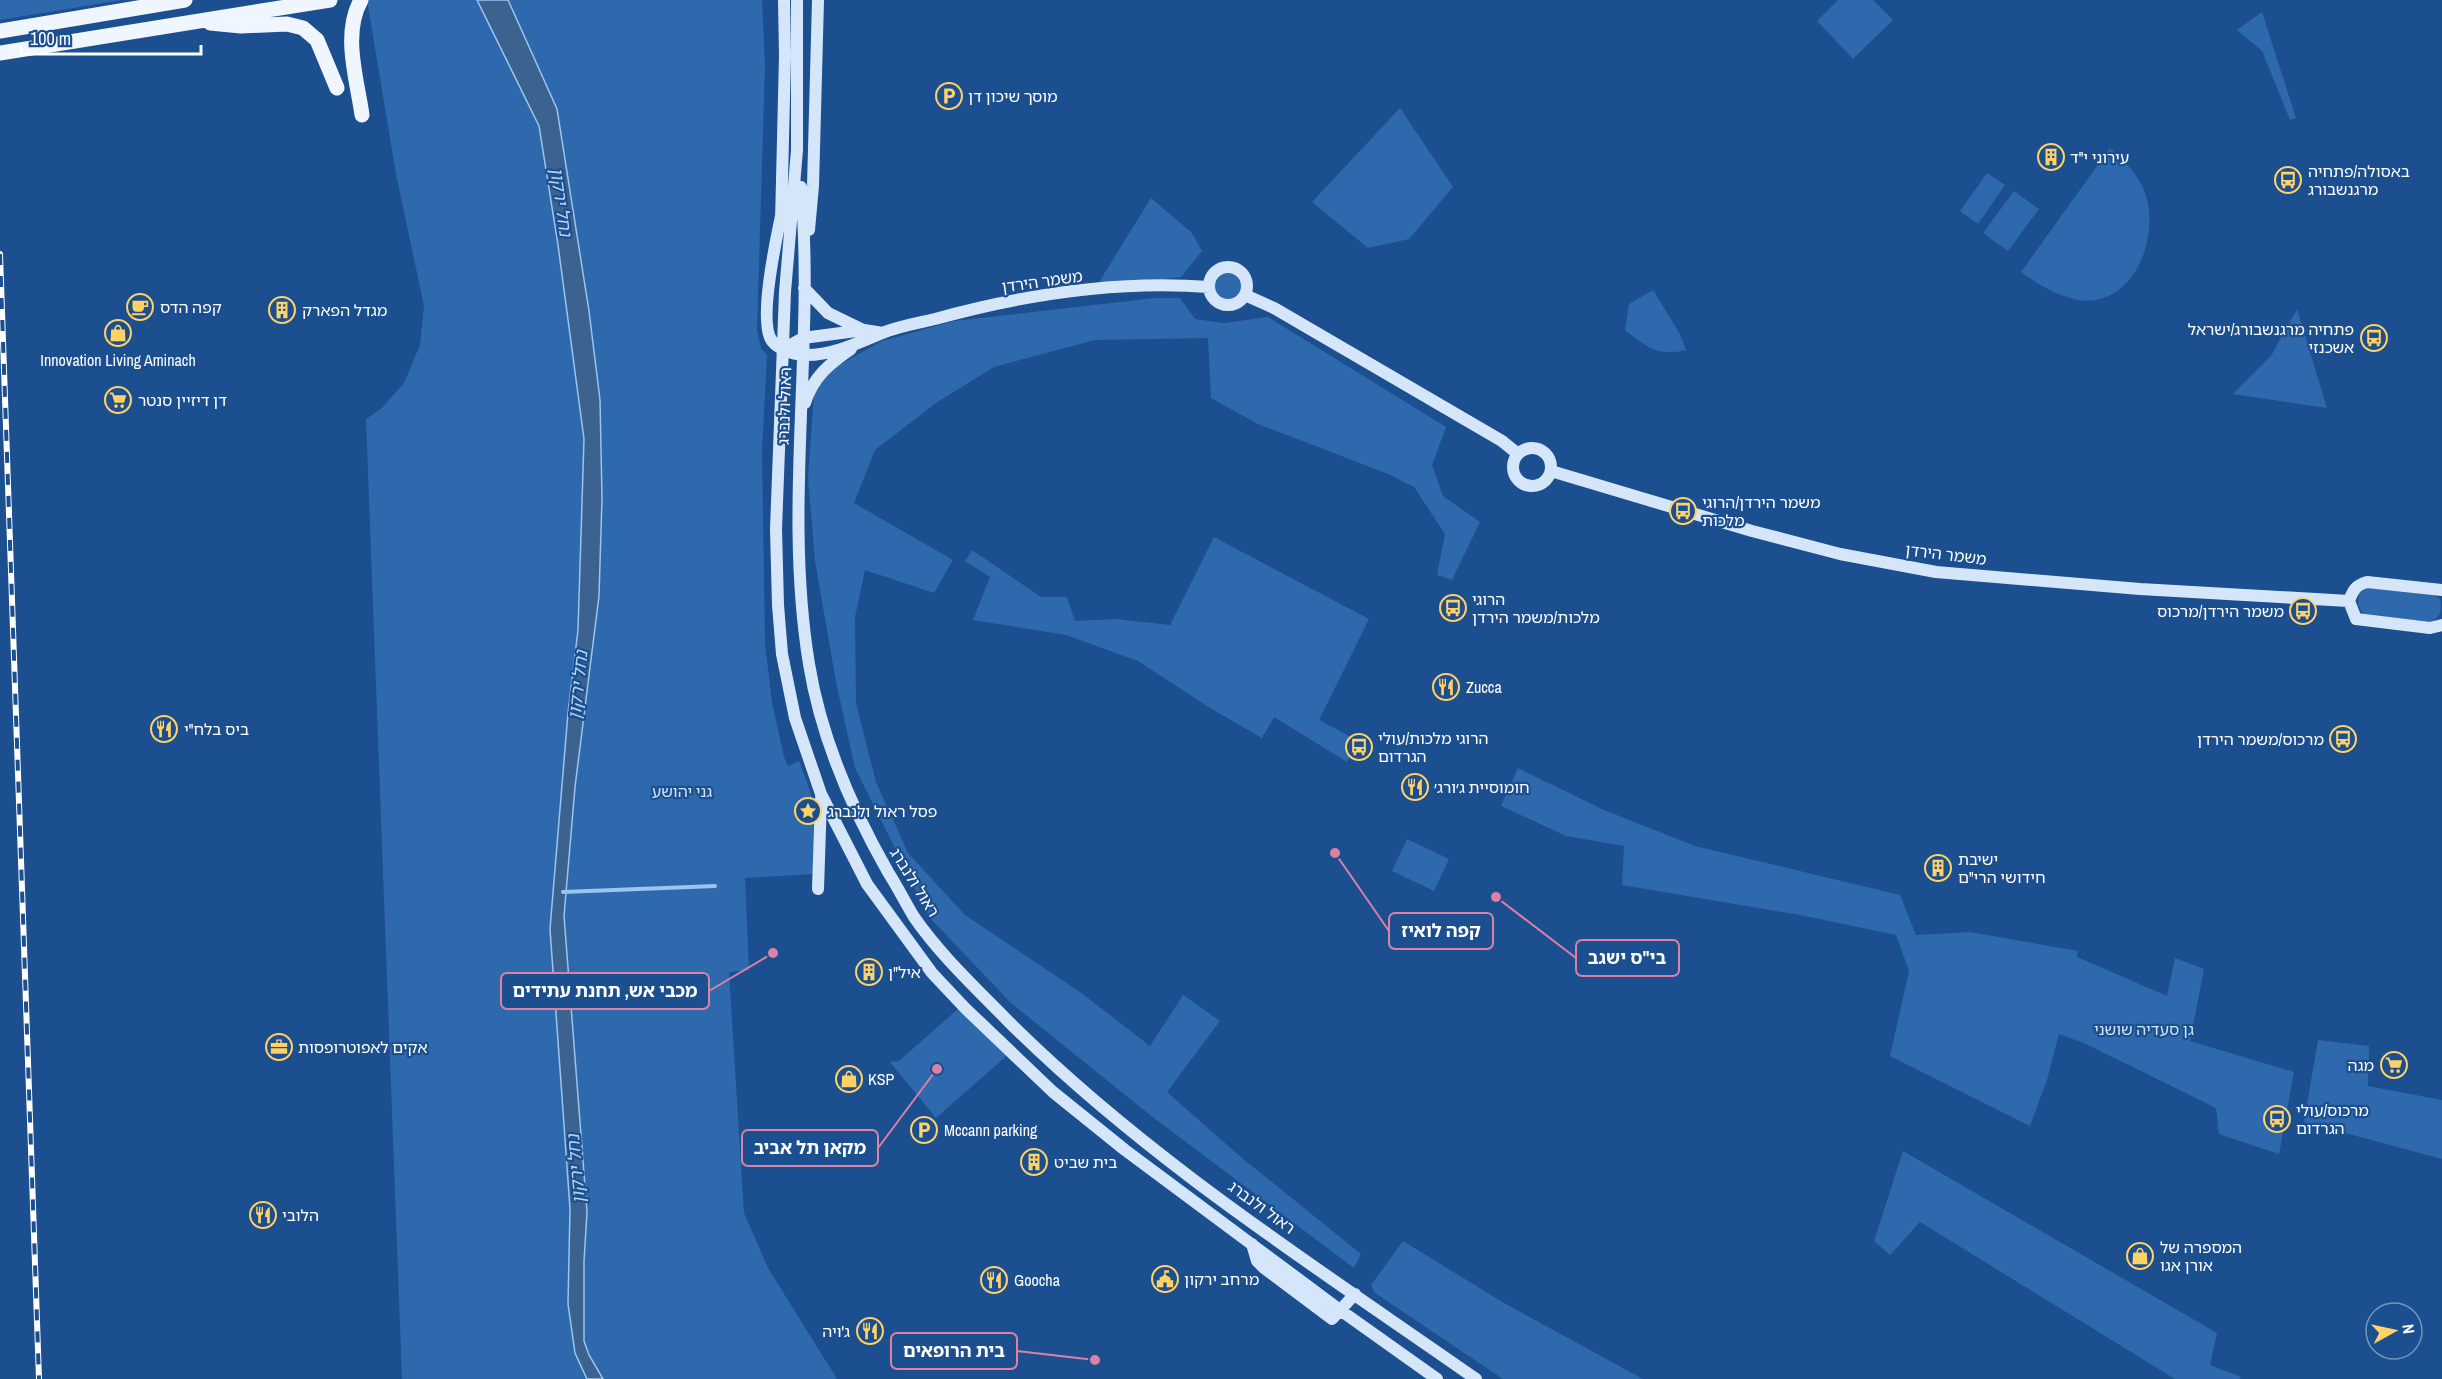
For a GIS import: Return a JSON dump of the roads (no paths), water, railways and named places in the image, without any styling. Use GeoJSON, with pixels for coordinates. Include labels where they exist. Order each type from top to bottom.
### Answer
{"type":"FeatureCollection","features":[{"type":"Feature","properties":{"kind":"main road"},"geometry":{"type":"LineString","coordinates":[[0,32],[185,0]]}},
{"type":"Feature","properties":{"kind":"main road"},"geometry":{"type":"LineString","coordinates":[[0,53],[330,0]]}},
{"type":"Feature","properties":{"kind":"main road"},"geometry":{"type":"LineString","coordinates":[[361,0],[352,23],[351,38],[362,115]]}},
{"type":"Feature","properties":{"kind":"main road"},"geometry":{"type":"LineString","coordinates":[[195,20],[225,26],[287,24],[303,28],[317,40],[337,88]]}},
{"type":"Feature","properties":{"kind":"street"},"geometry":{"type":"LineString","coordinates":[[784,0],[785,56],[780,216],[785,292]]}},
{"type":"Feature","properties":{"kind":"street","name":"ראול ולנברג"},"geometry":{"type":"LineString","coordinates":[[797,0],[797,150],[805,249],[799,427],[799,529],[804,624],[809,666],[835,765],[869,839],[914,916],[954,967],[1034,1046],[1165,1158],[1476,1379]]}},
{"type":"Feature","properties":{"kind":"street"},"geometry":{"type":"LineString","coordinates":[[805,249],[813,197],[818,0]]}},
{"type":"Feature","properties":{"kind":"street","name":"ראול ולנברג"},"geometry":{"type":"LineString","coordinates":[[797,150],[785,292],[776,529],[782,654],[795,718],[821,794],[867,884],[932,973],[965,1008],[1053,1092],[1125,1150],[1252,1244],[1257,1261],[1264,1268],[1332,1319],[1340,1310]]}},
{"type":"Feature","properties":{"kind":"street"},"geometry":{"type":"LineString","coordinates":[[780,216],[772,262],[766,325],[771,340],[783,349]]}},
{"type":"Feature","properties":{"kind":"street"},"geometry":{"type":"LineString","coordinates":[[1232,267],[1245,277],[1247,289],[1245,295],[1236,303],[1224,304],[1213,298],[1209,287],[1211,277],[1217,269],[1232,267]]}},
{"type":"Feature","properties":{"kind":"street","name":"משמר הירדן"},"geometry":{"type":"LineString","coordinates":[[783,349],[803,355],[860,344],[883,333],[976,308],[1055,294],[1144,286],[1209,287]]}},
{"type":"Feature","properties":{"kind":"street"},"geometry":{"type":"LineString","coordinates":[[804,288],[828,312],[864,330]]}},
{"type":"Feature","properties":{"kind":"street"},"geometry":{"type":"LineString","coordinates":[[1245,295],[1274,308],[1502,441],[1518,454]]}},
{"type":"Feature","properties":{"kind":"street","name":"משמר הירדן"},"geometry":{"type":"LineString","coordinates":[[783,349],[803,338],[864,330],[883,333]]}},
{"type":"Feature","properties":{"kind":"street"},"geometry":{"type":"LineString","coordinates":[[799,427],[814,380],[832,363],[860,344]]}},
{"type":"Feature","properties":{"kind":"street"},"geometry":{"type":"LineString","coordinates":[[1529,448],[1540,450],[1549,459],[1551,471],[1545,482],[1533,487],[1520,483],[1513,472],[1513,465],[1518,454],[1529,448]]}},
{"type":"Feature","properties":{"kind":"street","name":"משמר הירדן"},"geometry":{"type":"LineString","coordinates":[[1551,471],[1752,531],[1840,554],[1936,572],[2140,589],[2349,601]]}},
{"type":"Feature","properties":{"kind":"street"},"geometry":{"type":"LineString","coordinates":[[2442,590],[2367,582],[2353,590],[2349,601],[2356,619],[2430,628],[2442,625]]}},
{"type":"Feature","properties":{"kind":"street"},"geometry":{"type":"LineString","coordinates":[[818,889],[821,794]]}},
{"type":"Feature","properties":{"kind":"street"},"geometry":{"type":"LineString","coordinates":[[1355,1294],[1340,1310],[1437,1379]]}},
{"type":"Feature","properties":{"kind":"water","name":"נחל ירקון"},"geometry":{"type":"Polygon","coordinates":[[[477,0],[508,0],[557,109],[589,311],[600,400],[602,498],[599,596],[575,787],[564,916],[587,1212],[584,1261],[584,1341],[603,1379],[587,1379],[575,1353],[568,1304],[570,1209],[550,929],[568,713],[578,630],[584,439],[558,245],[539,126],[477,0]]]}},
{"type":"Feature","properties":{"kind":"waterway"},"geometry":{"type":"LineString","coordinates":[[563,892],[715,886]]}},
{"type":"Feature","properties":{"kind":"railway"},"geometry":{"type":"LineString","coordinates":[[0,254],[39,1379]]}},
{"type":"Feature","properties":{"kind":"place","name":"מוסך שיכון דן"},"geometry":{"type":"Point","coordinates":[949,96]}},
{"type":"Feature","properties":{"kind":"place","name":"עירוני י\"ד"},"geometry":{"type":"Point","coordinates":[2051,157]}},
{"type":"Feature","properties":{"kind":"place","name":"באסולה/פתחיה מרגנשבורג"},"geometry":{"type":"Point","coordinates":[2288,180]}},
{"type":"Feature","properties":{"kind":"place","name":"קפה הדס"},"geometry":{"type":"Point","coordinates":[140,307]}},
{"type":"Feature","properties":{"kind":"place","name":"מגדל הפארק"},"geometry":{"type":"Point","coordinates":[282,310]}},
{"type":"Feature","properties":{"kind":"place","name":"Innovation Living Aminach"},"geometry":{"type":"Point","coordinates":[118,333]}},
{"type":"Feature","properties":{"kind":"place","name":"פתחיה מרגנשבורג/ישראל אשכנזי"},"geometry":{"type":"Point","coordinates":[2374,338]}},
{"type":"Feature","properties":{"kind":"place","name":"דן דיזיין סנטר"},"geometry":{"type":"Point","coordinates":[118,400]}},
{"type":"Feature","properties":{"kind":"place","name":"משמר הירדן/הרוגי מלכות"},"geometry":{"type":"Point","coordinates":[1683,511]}},
{"type":"Feature","properties":{"kind":"place","name":"הרוגי מלכות/משמר הירדן"},"geometry":{"type":"Point","coordinates":[1453,608]}},
{"type":"Feature","properties":{"kind":"place","name":"משמר הירדן/מרכוס"},"geometry":{"type":"Point","coordinates":[2303,611]}},
{"type":"Feature","properties":{"kind":"place","name":"Zucca"},"geometry":{"type":"Point","coordinates":[1446,687]}},
{"type":"Feature","properties":{"kind":"place","name":"ביס בלח\"י"},"geometry":{"type":"Point","coordinates":[164,729]}},
{"type":"Feature","properties":{"kind":"place","name":"מרכוס/משמר הירדן"},"geometry":{"type":"Point","coordinates":[2343,739]}},
{"type":"Feature","properties":{"kind":"place","name":"הרוגי מלכות/עולי הגרדום"},"geometry":{"type":"Point","coordinates":[1359,747]}},
{"type":"Feature","properties":{"kind":"place","name":"חומוסיית ג׳ורג׳"},"geometry":{"type":"Point","coordinates":[1415,787]}},
{"type":"Feature","properties":{"kind":"place","name":"פסל ראול ולנברג"},"geometry":{"type":"Point","coordinates":[808,811]}},
{"type":"Feature","properties":{"kind":"place","name":"קפה לואיז"},"geometry":{"type":"Point","coordinates":[1335,853]}},
{"type":"Feature","properties":{"kind":"place","name":"ישיבת חידושי הרי\"ם"},"geometry":{"type":"Point","coordinates":[1938,868]}},
{"type":"Feature","properties":{"kind":"place","name":"בי\"ס ישגב"},"geometry":{"type":"Point","coordinates":[1496,897]}},
{"type":"Feature","properties":{"kind":"place","name":"מכבי אש, תחנת עתידים"},"geometry":{"type":"Point","coordinates":[773,953]}},
{"type":"Feature","properties":{"kind":"place","name":"איל\"ן"},"geometry":{"type":"Point","coordinates":[869,972]}},
{"type":"Feature","properties":{"kind":"place","name":"אקים לאפוטרופסות"},"geometry":{"type":"Point","coordinates":[279,1047]}},
{"type":"Feature","properties":{"kind":"place","name":"מגה"},"geometry":{"type":"Point","coordinates":[2394,1065]}},
{"type":"Feature","properties":{"kind":"place","name":"מקאן תל אביב"},"geometry":{"type":"Point","coordinates":[937,1069]}},
{"type":"Feature","properties":{"kind":"place","name":"KSP"},"geometry":{"type":"Point","coordinates":[849,1079]}},
{"type":"Feature","properties":{"kind":"place","name":"מרכוס/עולי הגרדום"},"geometry":{"type":"Point","coordinates":[2277,1119]}},
{"type":"Feature","properties":{"kind":"place","name":"Mccann parking"},"geometry":{"type":"Point","coordinates":[924,1130]}},
{"type":"Feature","properties":{"kind":"place","name":"בית שביט"},"geometry":{"type":"Point","coordinates":[1034,1162]}},
{"type":"Feature","properties":{"kind":"place","name":"הלובי"},"geometry":{"type":"Point","coordinates":[263,1215]}},
{"type":"Feature","properties":{"kind":"place","name":"המספרה של אורן אגו"},"geometry":{"type":"Point","coordinates":[2140,1256]}},
{"type":"Feature","properties":{"kind":"place","name":"מרחב ירקון"},"geometry":{"type":"Point","coordinates":[1165,1279]}},
{"type":"Feature","properties":{"kind":"place","name":"Goocha"},"geometry":{"type":"Point","coordinates":[994,1280]}},
{"type":"Feature","properties":{"kind":"place","name":"ג'ויה"},"geometry":{"type":"Point","coordinates":[870,1331]}},
{"type":"Feature","properties":{"kind":"place","name":"בית הרופאים"},"geometry":{"type":"Point","coordinates":[1095,1360]}},
{"type":"Feature","properties":{"kind":"park label","name":"גני יהושע"},"geometry":{"type":"Point","coordinates":[682,791]}},
{"type":"Feature","properties":{"kind":"park label","name":"גן סעדיה שושני"},"geometry":{"type":"Point","coordinates":[2144,1029]}}]}
